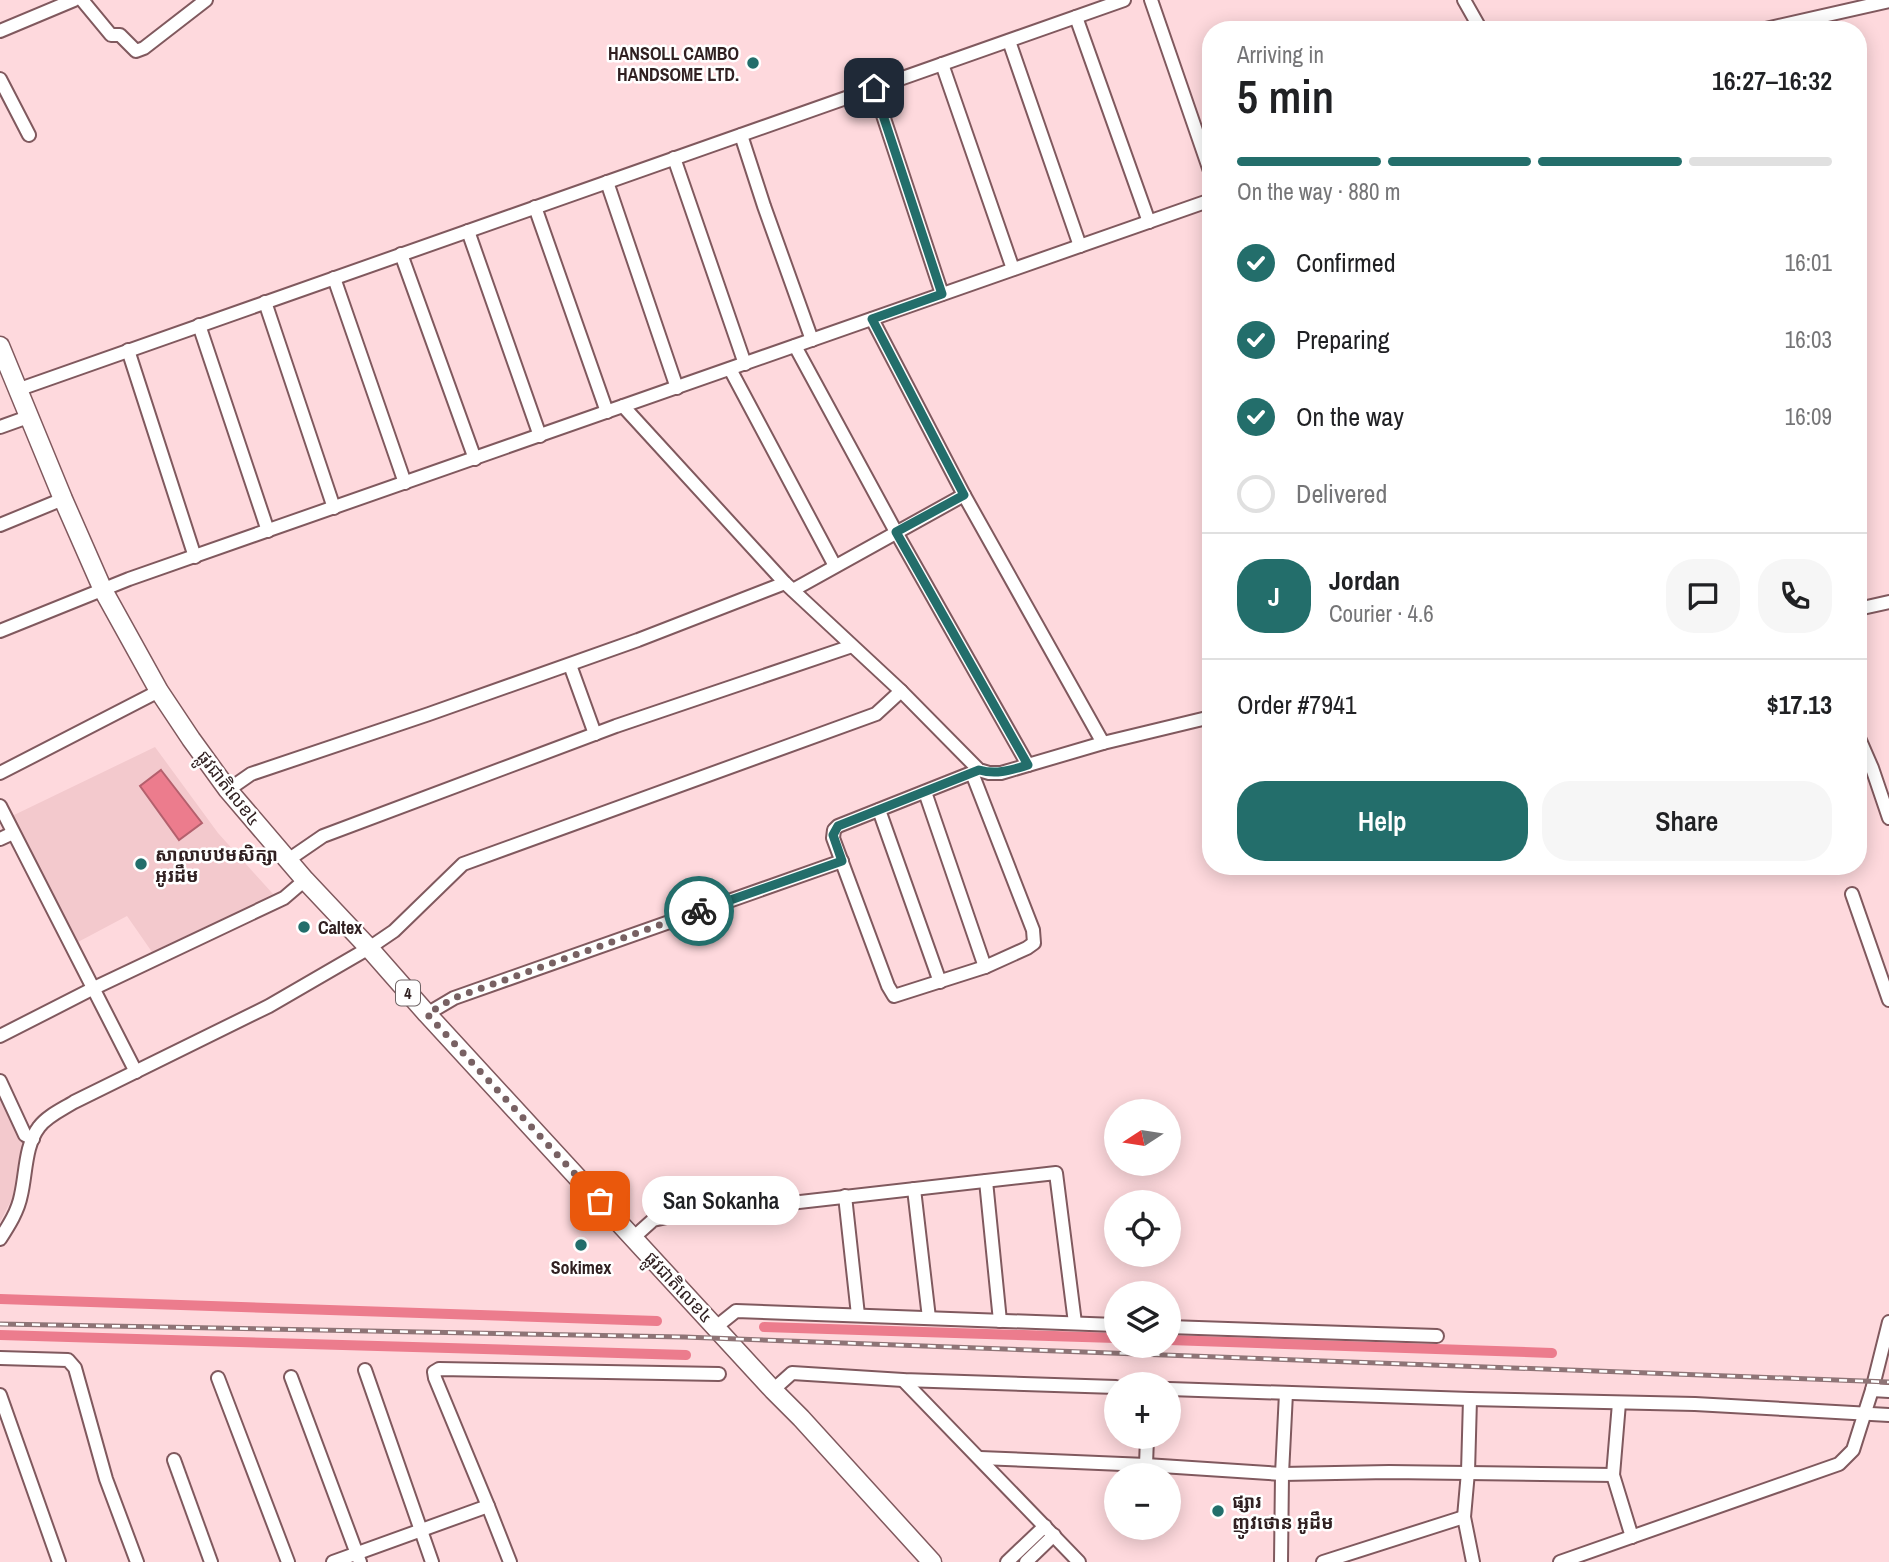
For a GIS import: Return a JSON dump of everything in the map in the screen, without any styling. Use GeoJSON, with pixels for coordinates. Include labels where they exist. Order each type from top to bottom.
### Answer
{"type":"FeatureCollection","features":[{"type":"Feature","properties":{"kind":"highway","name":"ផ្លូវជាតិលេខ៤"},"geometry":{"type":"LineString","coordinates":[[0,346],[62,499],[103,590],[159,691],[229,790],[305,880],[427,1014],[932,1562]]}},
{"type":"Feature","properties":{"kind":"street"},"geometry":{"type":"LineString","coordinates":[[0,31],[74,0]]}},
{"type":"Feature","properties":{"kind":"street"},"geometry":{"type":"LineString","coordinates":[[82,0],[111,35],[120,35],[136,51],[140,51],[206,0]]}},
{"type":"Feature","properties":{"kind":"street"},"geometry":{"type":"LineString","coordinates":[[18,390],[1124,0]]}},
{"type":"Feature","properties":{"kind":"street"},"geometry":{"type":"LineString","coordinates":[[1150,0],[1202,148]]}},
{"type":"Feature","properties":{"kind":"street"},"geometry":{"type":"LineString","coordinates":[[1464,0],[1476,21]]}},
{"type":"Feature","properties":{"kind":"street"},"geometry":{"type":"LineString","coordinates":[[1800,21],[1889,1]]}},
{"type":"Feature","properties":{"kind":"street"},"geometry":{"type":"LineString","coordinates":[[1076,17],[1149,222]]}},
{"type":"Feature","properties":{"kind":"street"},"geometry":{"type":"LineString","coordinates":[[1009,41],[1080,246]]}},
{"type":"Feature","properties":{"kind":"street"},"geometry":{"type":"LineString","coordinates":[[942,64],[1013,270]]}},
{"type":"Feature","properties":{"kind":"street"},"geometry":{"type":"LineString","coordinates":[[0,79],[29,135]]}},
{"type":"Feature","properties":{"kind":"street"},"geometry":{"type":"LineString","coordinates":[[874,88],[942,294]]}},
{"type":"Feature","properties":{"kind":"street"},"geometry":{"type":"LineString","coordinates":[[741,135],[812,340]]}},
{"type":"Feature","properties":{"kind":"street"},"geometry":{"type":"LineString","coordinates":[[674,158],[745,363]]}},
{"type":"Feature","properties":{"kind":"street"},"geometry":{"type":"LineString","coordinates":[[607,181],[677,388]]}},
{"type":"Feature","properties":{"kind":"street"},"geometry":{"type":"LineString","coordinates":[[0,631],[129,579],[1202,203]]}},
{"type":"Feature","properties":{"kind":"street"},"geometry":{"type":"LineString","coordinates":[[535,207],[607,412]]}},
{"type":"Feature","properties":{"kind":"street"},"geometry":{"type":"LineString","coordinates":[[468,230],[540,436]]}},
{"type":"Feature","properties":{"kind":"street"},"geometry":{"type":"LineString","coordinates":[[401,254],[475,458]]}},
{"type":"Feature","properties":{"kind":"street"},"geometry":{"type":"LineString","coordinates":[[334,278],[405,483]]}},
{"type":"Feature","properties":{"kind":"street"},"geometry":{"type":"LineString","coordinates":[[265,302],[334,508]]}},
{"type":"Feature","properties":{"kind":"street"},"geometry":{"type":"LineString","coordinates":[[872,319],[964,495],[1103,743]]}},
{"type":"Feature","properties":{"kind":"street"},"geometry":{"type":"LineString","coordinates":[[199,325],[268,531]]}},
{"type":"Feature","properties":{"kind":"street"},"geometry":{"type":"LineString","coordinates":[[795,346],[896,532],[1028,765]]}},
{"type":"Feature","properties":{"kind":"street"},"geometry":{"type":"LineString","coordinates":[[128,350],[195,557]]}},
{"type":"Feature","properties":{"kind":"street"},"geometry":{"type":"LineString","coordinates":[[730,369],[835,566]]}},
{"type":"Feature","properties":{"kind":"street"},"geometry":{"type":"LineString","coordinates":[[623,407],[789,586],[901,691],[975,771],[1035,938],[1034,943],[985,967],[894,996],[834,838],[834,830],[838,826],[975,771],[1000,773],[1103,743],[1202,719]]}},
{"type":"Feature","properties":{"kind":"street"},"geometry":{"type":"LineString","coordinates":[[0,427],[28,417]]}},
{"type":"Feature","properties":{"kind":"street"},"geometry":{"type":"LineString","coordinates":[[229,790],[251,774],[789,586],[835,566],[964,495]]}},
{"type":"Feature","properties":{"kind":"street"},"geometry":{"type":"LineString","coordinates":[[0,525],[62,499]]}},
{"type":"Feature","properties":{"kind":"street"},"geometry":{"type":"LineString","coordinates":[[1867,607],[1889,602]]}},
{"type":"Feature","properties":{"kind":"street"},"geometry":{"type":"LineString","coordinates":[[288,860],[323,836],[595,734],[852,646]]}},
{"type":"Feature","properties":{"kind":"street"},"geometry":{"type":"LineString","coordinates":[[570,664],[595,734]]}},
{"type":"Feature","properties":{"kind":"street"},"geometry":{"type":"LineString","coordinates":[[0,773],[159,691]]}},
{"type":"Feature","properties":{"kind":"street"},"geometry":{"type":"LineString","coordinates":[[0,1239],[21,1198],[33,1139],[45,1121],[74,1102],[269,1006],[369,948],[394,931],[463,864],[876,714],[901,691]]}},
{"type":"Feature","properties":{"kind":"street"},"geometry":{"type":"LineString","coordinates":[[1867,757],[1889,818]]}},
{"type":"Feature","properties":{"kind":"street"},"geometry":{"type":"LineString","coordinates":[[925,792],[985,967]]}},
{"type":"Feature","properties":{"kind":"street"},"geometry":{"type":"LineString","coordinates":[[0,806],[136,1072]]}},
{"type":"Feature","properties":{"kind":"street"},"geometry":{"type":"LineString","coordinates":[[879,810],[940,982]]}},
{"type":"Feature","properties":{"kind":"street"},"geometry":{"type":"LineString","coordinates":[[0,839],[13,833]]}},
{"type":"Feature","properties":{"kind":"street"},"geometry":{"type":"LineString","coordinates":[[427,1014],[454,998],[842,861]]}},
{"type":"Feature","properties":{"kind":"street"},"geometry":{"type":"LineString","coordinates":[[0,1036],[284,898],[305,880]]}},
{"type":"Feature","properties":{"kind":"street"},"geometry":{"type":"LineString","coordinates":[[1852,894],[1889,1000]]}},
{"type":"Feature","properties":{"kind":"street"},"geometry":{"type":"LineString","coordinates":[[0,1081],[24,1135],[33,1139]]}},
{"type":"Feature","properties":{"kind":"street"},"geometry":{"type":"LineString","coordinates":[[634,1238],[653,1220],[667,1217],[1056,1173],[1074,1324]]}},
{"type":"Feature","properties":{"kind":"street"},"geometry":{"type":"LineString","coordinates":[[986,1181],[1000,1321]]}},
{"type":"Feature","properties":{"kind":"street"},"geometry":{"type":"LineString","coordinates":[[914,1189],[929,1318]]}},
{"type":"Feature","properties":{"kind":"street"},"geometry":{"type":"LineString","coordinates":[[845,1196],[858,1315]]}},
{"type":"Feature","properties":{"kind":"street"},"geometry":{"type":"LineString","coordinates":[[716,1327],[736,1311],[1104,1325]]}},
{"type":"Feature","properties":{"kind":"street"},"geometry":{"type":"LineString","coordinates":[[1560,1562],[1839,1464],[1853,1450],[1889,1322]]}},
{"type":"Feature","properties":{"kind":"street"},"geometry":{"type":"LineString","coordinates":[[1181,1327],[1437,1336]]}},
{"type":"Feature","properties":{"kind":"street"},"geometry":{"type":"LineString","coordinates":[[0,1357],[68,1360],[75,1368],[106,1479],[137,1562]]}},
{"type":"Feature","properties":{"kind":"street"},"geometry":{"type":"LineString","coordinates":[[510,1562],[434,1372],[439,1368],[719,1374]]}},
{"type":"Feature","properties":{"kind":"street"},"geometry":{"type":"LineString","coordinates":[[365,1370],[432,1562]]}},
{"type":"Feature","properties":{"kind":"street"},"geometry":{"type":"LineString","coordinates":[[773,1390],[792,1373],[903,1380],[1104,1387]]}},
{"type":"Feature","properties":{"kind":"street"},"geometry":{"type":"LineString","coordinates":[[1875,1374],[1889,1374]]}},
{"type":"Feature","properties":{"kind":"street"},"geometry":{"type":"LineString","coordinates":[[291,1377],[358,1558]]}},
{"type":"Feature","properties":{"kind":"street"},"geometry":{"type":"LineString","coordinates":[[218,1378],[288,1562]]}},
{"type":"Feature","properties":{"kind":"street"},"geometry":{"type":"LineString","coordinates":[[903,1380],[1079,1562]]}},
{"type":"Feature","properties":{"kind":"street"},"geometry":{"type":"LineString","coordinates":[[1181,1389],[1695,1404],[1889,1415]]}},
{"type":"Feature","properties":{"kind":"street"},"geometry":{"type":"LineString","coordinates":[[1872,1390],[1889,1391]]}},
{"type":"Feature","properties":{"kind":"street"},"geometry":{"type":"LineString","coordinates":[[1281,1562],[1286,1393]]}},
{"type":"Feature","properties":{"kind":"street"},"geometry":{"type":"LineString","coordinates":[[0,1395],[59,1562]]}},
{"type":"Feature","properties":{"kind":"street"},"geometry":{"type":"LineString","coordinates":[[1470,1399],[1464,1517],[1473,1562]]}},
{"type":"Feature","properties":{"kind":"street"},"geometry":{"type":"LineString","coordinates":[[1619,1403],[1613,1475],[1632,1537]]}},
{"type":"Feature","properties":{"kind":"street"},"geometry":{"type":"LineString","coordinates":[[980,1458],[1104,1463]]}},
{"type":"Feature","properties":{"kind":"street"},"geometry":{"type":"LineString","coordinates":[[174,1460],[211,1562]]}},
{"type":"Feature","properties":{"kind":"street"},"geometry":{"type":"LineString","coordinates":[[1181,1467],[1282,1474],[1468,1472],[1613,1475]]}},
{"type":"Feature","properties":{"kind":"street"},"geometry":{"type":"LineString","coordinates":[[333,1562],[358,1558],[421,1530],[488,1506]]}},
{"type":"Feature","properties":{"kind":"street"},"geometry":{"type":"LineString","coordinates":[[1324,1562],[1464,1517]]}},
{"type":"Feature","properties":{"kind":"street"},"geometry":{"type":"LineString","coordinates":[[1007,1562],[1050,1531]]}},
{"type":"Feature","properties":{"kind":"street"},"geometry":{"type":"LineString","coordinates":[[1026,1562],[1050,1531]]}},
{"type":"Feature","properties":{"kind":"shaded area","name":"សាលាបឋមសិក្សា អូរដឹម"},"geometry":{"type":"Polygon","coordinates":[[[155,747],[218,833],[273,894],[152,952],[127,916],[78,942],[12,816],[155,747]]]}},
{"type":"Feature","properties":{"kind":"shaded area"},"geometry":{"type":"Polygon","coordinates":[[[161,770],[202,823],[179,840],[140,786],[161,770]]]}},
{"type":"Feature","properties":{"kind":"shaded area"},"geometry":{"type":"Polygon","coordinates":[[[0,1093],[25,1145],[15,1193],[0,1222],[0,1093]]]}},
{"type":"Feature","properties":{"kind":"waterway"},"geometry":{"type":"LineString","coordinates":[[0,1299],[657,1321]]}},
{"type":"Feature","properties":{"kind":"waterway"},"geometry":{"type":"LineString","coordinates":[[764,1327],[1104,1338]]}},
{"type":"Feature","properties":{"kind":"waterway"},"geometry":{"type":"LineString","coordinates":[[0,1335],[686,1355]]}},
{"type":"Feature","properties":{"kind":"waterway"},"geometry":{"type":"LineString","coordinates":[[1181,1340],[1552,1353]]}},
{"type":"Feature","properties":{"kind":"railway"},"geometry":{"type":"LineString","coordinates":[[0,1324],[684,1337],[1889,1382]]}},
{"type":"Feature","properties":{"kind":"way so far"},"geometry":{"type":"LineString","coordinates":[[600,1201],[427,1014],[454,998],[699,911]]}},
{"type":"Feature","properties":{"kind":"place","name":"HANSOLL CAMBO HANDSOME LTD."},"geometry":{"type":"Point","coordinates":[753,63]}},
{"type":"Feature","properties":{"kind":"place","name":"សាលាបឋមសិក្សា អូរដឹម"},"geometry":{"type":"Point","coordinates":[141,864]}},
{"type":"Feature","properties":{"kind":"place","name":"Caltex"},"geometry":{"type":"Point","coordinates":[304,927]}},
{"type":"Feature","properties":{"kind":"place","name":"San Sokanha"},"geometry":{"type":"Point","coordinates":[600,1201]}},
{"type":"Feature","properties":{"kind":"place","name":"Sokimex"},"geometry":{"type":"Point","coordinates":[581,1245]}},
{"type":"Feature","properties":{"kind":"place","name":"ផ្សារ ញូវថោន អូដឹម"},"geometry":{"type":"Point","coordinates":[1218,1511]}},
{"type":"Feature","properties":{"kind":"route"},"geometry":{"type":"LineString","coordinates":[[699,911],[842,861],[833,835],[838,826],[979,770],[1000,773],[1028,765],[896,532],[964,495],[872,319],[942,294],[874,88]]}}]}
